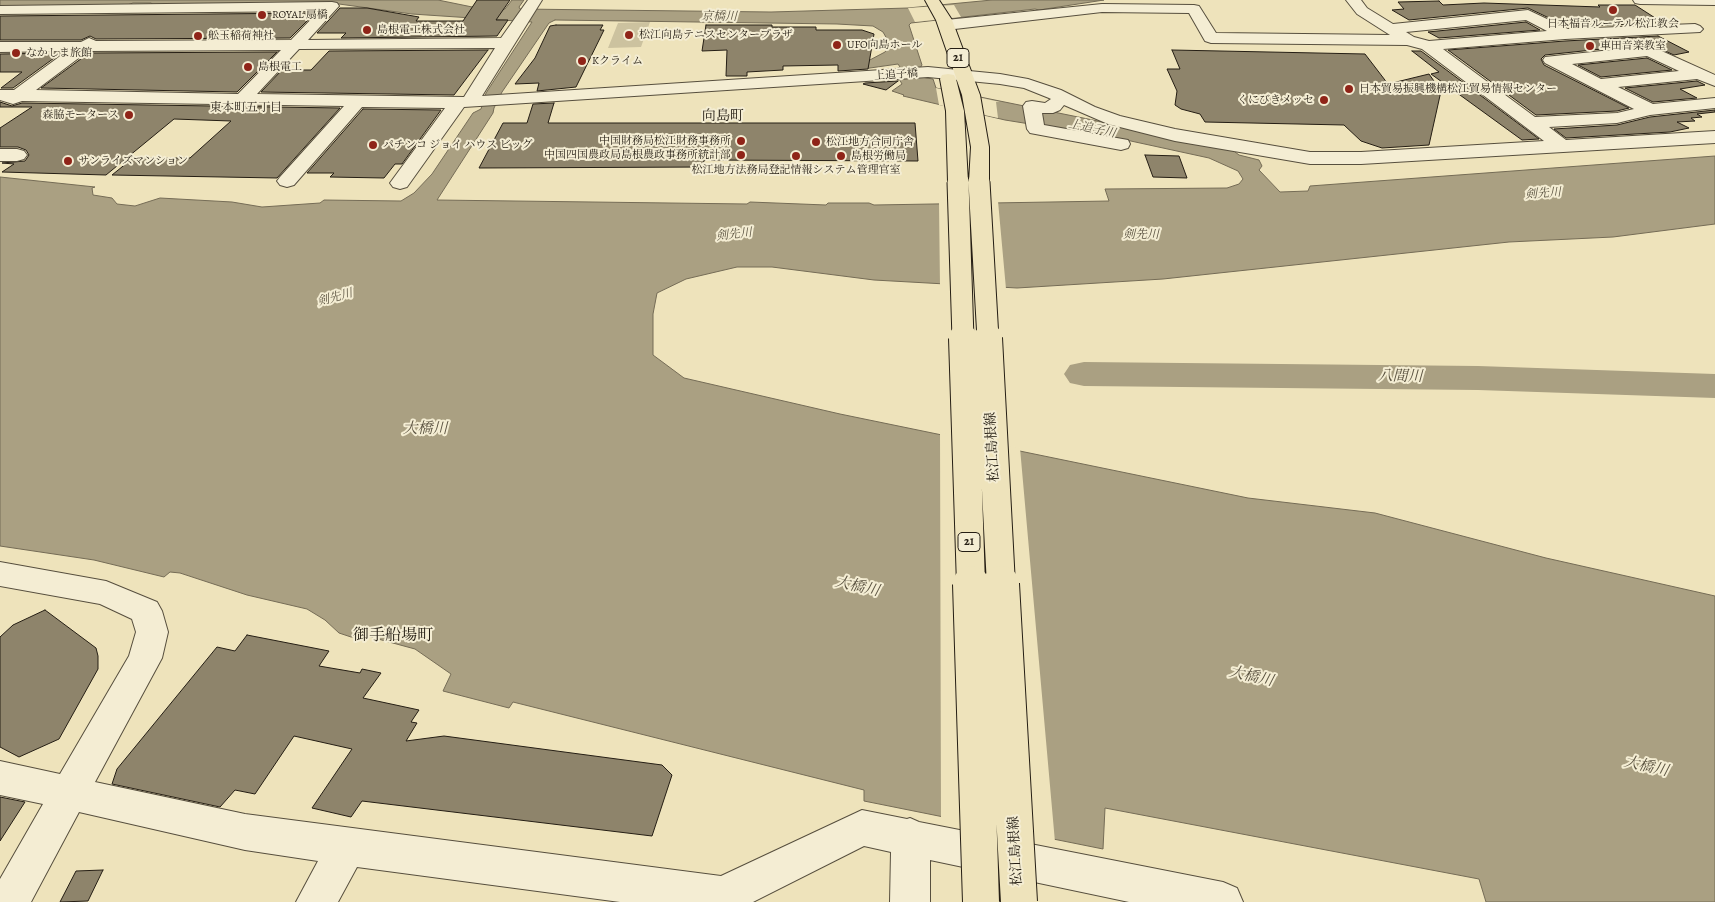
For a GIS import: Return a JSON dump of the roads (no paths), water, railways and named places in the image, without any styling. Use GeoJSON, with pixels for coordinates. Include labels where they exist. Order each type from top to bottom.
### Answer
{"type":"FeatureCollection","features":[{"type":"Feature","properties":{"kind":"main road","name":"松江島根線"},"geometry":{"type":"LineString","coordinates":[[928,3],[965,75],[971,95],[980,147],[968,182],[981,902]]}},
{"type":"Feature","properties":{"kind":"main road","name":"松江島根線"},"geometry":{"type":"LineString","coordinates":[[939,23],[937,73],[953,92],[968,182],[1018,902]]}},
{"type":"Feature","properties":{"kind":"street"},"geometry":{"type":"LineString","coordinates":[[1353,0],[1362,11],[1390,29],[1408,40],[1428,46],[1561,145]]}},
{"type":"Feature","properties":{"kind":"street"},"geometry":{"type":"LineString","coordinates":[[1640,0],[1715,1]]}},
{"type":"Feature","properties":{"kind":"street"},"geometry":{"type":"LineString","coordinates":[[1428,46],[1565,34],[1699,28],[1650,0]]}},
{"type":"Feature","properties":{"kind":"street"},"geometry":{"type":"LineString","coordinates":[[0,109],[141,4]]}},
{"type":"Feature","properties":{"kind":"street"},"geometry":{"type":"LineString","coordinates":[[0,10],[141,4],[247,7],[332,6],[244,99]]}},
{"type":"Feature","properties":{"kind":"street"},"geometry":{"type":"LineString","coordinates":[[400,184],[469,102],[532,4]]}},
{"type":"Feature","properties":{"kind":"street"},"geometry":{"type":"LineString","coordinates":[[204,45],[247,7]]}},
{"type":"Feature","properties":{"kind":"street"},"geometry":{"type":"LineString","coordinates":[[939,23],[1102,8],[1194,9],[1211,38],[1408,40]]}},
{"type":"Feature","properties":{"kind":"street"},"geometry":{"type":"LineString","coordinates":[[1390,29],[1528,15],[1565,34]]}},
{"type":"Feature","properties":{"kind":"street"},"geometry":{"type":"LineString","coordinates":[[1509,39],[1650,110]]}},
{"type":"Feature","properties":{"kind":"street"},"geometry":{"type":"LineString","coordinates":[[0,47],[507,43]]}},
{"type":"Feature","properties":{"kind":"street"},"geometry":{"type":"LineString","coordinates":[[1553,61],[1648,51],[1715,82]]}},
{"type":"Feature","properties":{"kind":"street","name":"上追子橋"},"geometry":{"type":"LineString","coordinates":[[0,95],[469,102],[937,73],[1028,84],[1088,111],[1167,133],[1310,158],[1361,158],[1715,137]]}},
{"type":"Feature","properties":{"kind":"street"},"geometry":{"type":"LineString","coordinates":[[1599,84],[1698,74]]}},
{"type":"Feature","properties":{"kind":"street"},"geometry":{"type":"LineString","coordinates":[[1060,97],[1054,106],[1048,109],[1032,106],[1036,129],[1122,144]]}},
{"type":"Feature","properties":{"kind":"street"},"geometry":{"type":"LineString","coordinates":[[287,180],[358,101]]}},
{"type":"Feature","properties":{"kind":"street"},"geometry":{"type":"LineString","coordinates":[[1532,123],[1618,118],[1650,110],[1715,103]]}},
{"type":"Feature","properties":{"kind":"street"},"geometry":{"type":"LineString","coordinates":[[0,574],[106,593],[146,611],[152,632],[145,658],[9,902]]}},
{"type":"Feature","properties":{"kind":"street"},"geometry":{"type":"LineString","coordinates":[[0,778],[246,832],[347,848],[717,899],[862,828],[910,836],[1223,902]]}},
{"type":"Feature","properties":{"kind":"street"},"geometry":{"type":"LineString","coordinates":[[910,836],[910,902]]}},
{"type":"Feature","properties":{"kind":"street"},"geometry":{"type":"LineString","coordinates":[[316,902],[347,848]]}},
{"type":"Feature","properties":{"kind":"water","name":"大橋川"},"geometry":{"type":"Polygon","coordinates":[[[0,0],[438,0],[482,9],[505,9],[512,0],[524,0],[519,7],[520,9],[771,12],[908,8],[992,0],[1104,0],[1039,10],[911,23],[909,25],[922,65],[920,68],[921,77],[933,79],[936,88],[1230,148],[1239,155],[1259,160],[1262,166],[1259,170],[1280,192],[1308,191],[1310,186],[1715,156],[1715,224],[1613,237],[1509,242],[1163,279],[1017,288],[874,280],[772,267],[737,267],[686,279],[657,293],[653,314],[653,355],[684,378],[840,414],[1248,498],[1375,513],[1546,558],[1715,596],[1715,902],[1486,902],[1479,879],[1105,808],[1103,849],[864,801],[864,790],[513,702],[509,708],[443,691],[451,674],[415,649],[367,636],[351,637],[339,633],[325,620],[307,609],[247,595],[180,573],[170,572],[164,577],[94,560],[0,546],[0,177],[95,187],[92,188],[93,195],[112,198],[117,204],[135,206],[160,198],[232,202],[262,207],[320,203],[324,200],[401,201],[414,193],[432,174],[473,113],[481,109],[486,93],[532,22],[412,14],[339,4],[155,6],[151,3],[133,3],[124,6],[0,8],[0,0]],[[555,20],[549,23],[502,92],[493,113],[437,200],[747,204],[750,202],[826,205],[828,203],[869,203],[874,205],[1109,201],[1105,189],[1227,188],[1239,184],[1243,179],[1238,171],[1209,158],[1117,138],[1005,120],[903,96],[892,91],[902,84],[894,70],[900,67],[898,64],[863,69],[866,62],[885,52],[889,47],[883,32],[873,26],[555,20]]]}},
{"type":"Feature","properties":{"kind":"waterway","name":"八間川"},"geometry":{"type":"LineString","coordinates":[[1084,374],[1478,378],[1715,386]]}},
{"type":"Feature","properties":{"kind":"place","name":"日本福音ルーテル松江教会"},"geometry":{"type":"Point","coordinates":[1613,10]}},
{"type":"Feature","properties":{"kind":"place","name":"ROYAL 扇橋"},"geometry":{"type":"Point","coordinates":[262,15]}},
{"type":"Feature","properties":{"kind":"place","name":"島根電工株式会社"},"geometry":{"type":"Point","coordinates":[367,30]}},
{"type":"Feature","properties":{"kind":"place","name":"松江向島テニスセンタープラザ"},"geometry":{"type":"Point","coordinates":[629,35]}},
{"type":"Feature","properties":{"kind":"place","name":"舩玉稲荷神社"},"geometry":{"type":"Point","coordinates":[198,36]}},
{"type":"Feature","properties":{"kind":"place","name":"UFO向島ホール"},"geometry":{"type":"Point","coordinates":[837,45]}},
{"type":"Feature","properties":{"kind":"place","name":"車田音楽教室"},"geometry":{"type":"Point","coordinates":[1590,46]}},
{"type":"Feature","properties":{"kind":"place","name":"なかしま旅館"},"geometry":{"type":"Point","coordinates":[16,53]}},
{"type":"Feature","properties":{"kind":"place","name":"Kクライム"},"geometry":{"type":"Point","coordinates":[582,61]}},
{"type":"Feature","properties":{"kind":"place","name":"島根電工"},"geometry":{"type":"Point","coordinates":[248,67]}},
{"type":"Feature","properties":{"kind":"place","name":"日本貿易振興機構松江貿易情報センター"},"geometry":{"type":"Point","coordinates":[1349,89]}},
{"type":"Feature","properties":{"kind":"place","name":"くにびきメッセ"},"geometry":{"type":"Point","coordinates":[1324,100]}},
{"type":"Feature","properties":{"kind":"place","name":"森脇モータース"},"geometry":{"type":"Point","coordinates":[129,115]}},
{"type":"Feature","properties":{"kind":"place","name":"中国財務局松江財務事務所"},"geometry":{"type":"Point","coordinates":[741,141]}},
{"type":"Feature","properties":{"kind":"place","name":"松江地方合同庁舎"},"geometry":{"type":"Point","coordinates":[816,142]}},
{"type":"Feature","properties":{"kind":"place","name":"パチンコ ジョイ ハウス ビッグ"},"geometry":{"type":"Point","coordinates":[373,145]}},
{"type":"Feature","properties":{"kind":"place","name":"中国四国農政局島根農政事務所統計部"},"geometry":{"type":"Point","coordinates":[741,155]}},
{"type":"Feature","properties":{"kind":"place","name":"松江地方法務局登記情報システム管理官室"},"geometry":{"type":"Point","coordinates":[796,156]}},
{"type":"Feature","properties":{"kind":"place","name":"島根労働局"},"geometry":{"type":"Point","coordinates":[841,156]}},
{"type":"Feature","properties":{"kind":"place","name":"サンライズマンション"},"geometry":{"type":"Point","coordinates":[68,161]}},
{"type":"Feature","properties":{"kind":"district","name":"東本町五丁目"},"geometry":{"type":"Point","coordinates":[246,108]}},
{"type":"Feature","properties":{"kind":"district","name":"向島町"},"geometry":{"type":"Point","coordinates":[723,117]}},
{"type":"Feature","properties":{"kind":"district","name":"御手船場町"},"geometry":{"type":"Point","coordinates":[393,636]}},
{"type":"Feature","properties":{"kind":"water label","name":"京橋川"},"geometry":{"type":"Point","coordinates":[719,17]}},
{"type":"Feature","properties":{"kind":"water label","name":"上追子川"},"geometry":{"type":"Point","coordinates":[1092,129]}},
{"type":"Feature","properties":{"kind":"water label","name":"剣先川"},"geometry":{"type":"Point","coordinates":[1543,194]}},
{"type":"Feature","properties":{"kind":"water label","name":"剣先川"},"geometry":{"type":"Point","coordinates":[734,235]}},
{"type":"Feature","properties":{"kind":"water label","name":"剣先川"},"geometry":{"type":"Point","coordinates":[1141,235]}},
{"type":"Feature","properties":{"kind":"water label","name":"剣先川"},"geometry":{"type":"Point","coordinates":[335,298]}}]}
